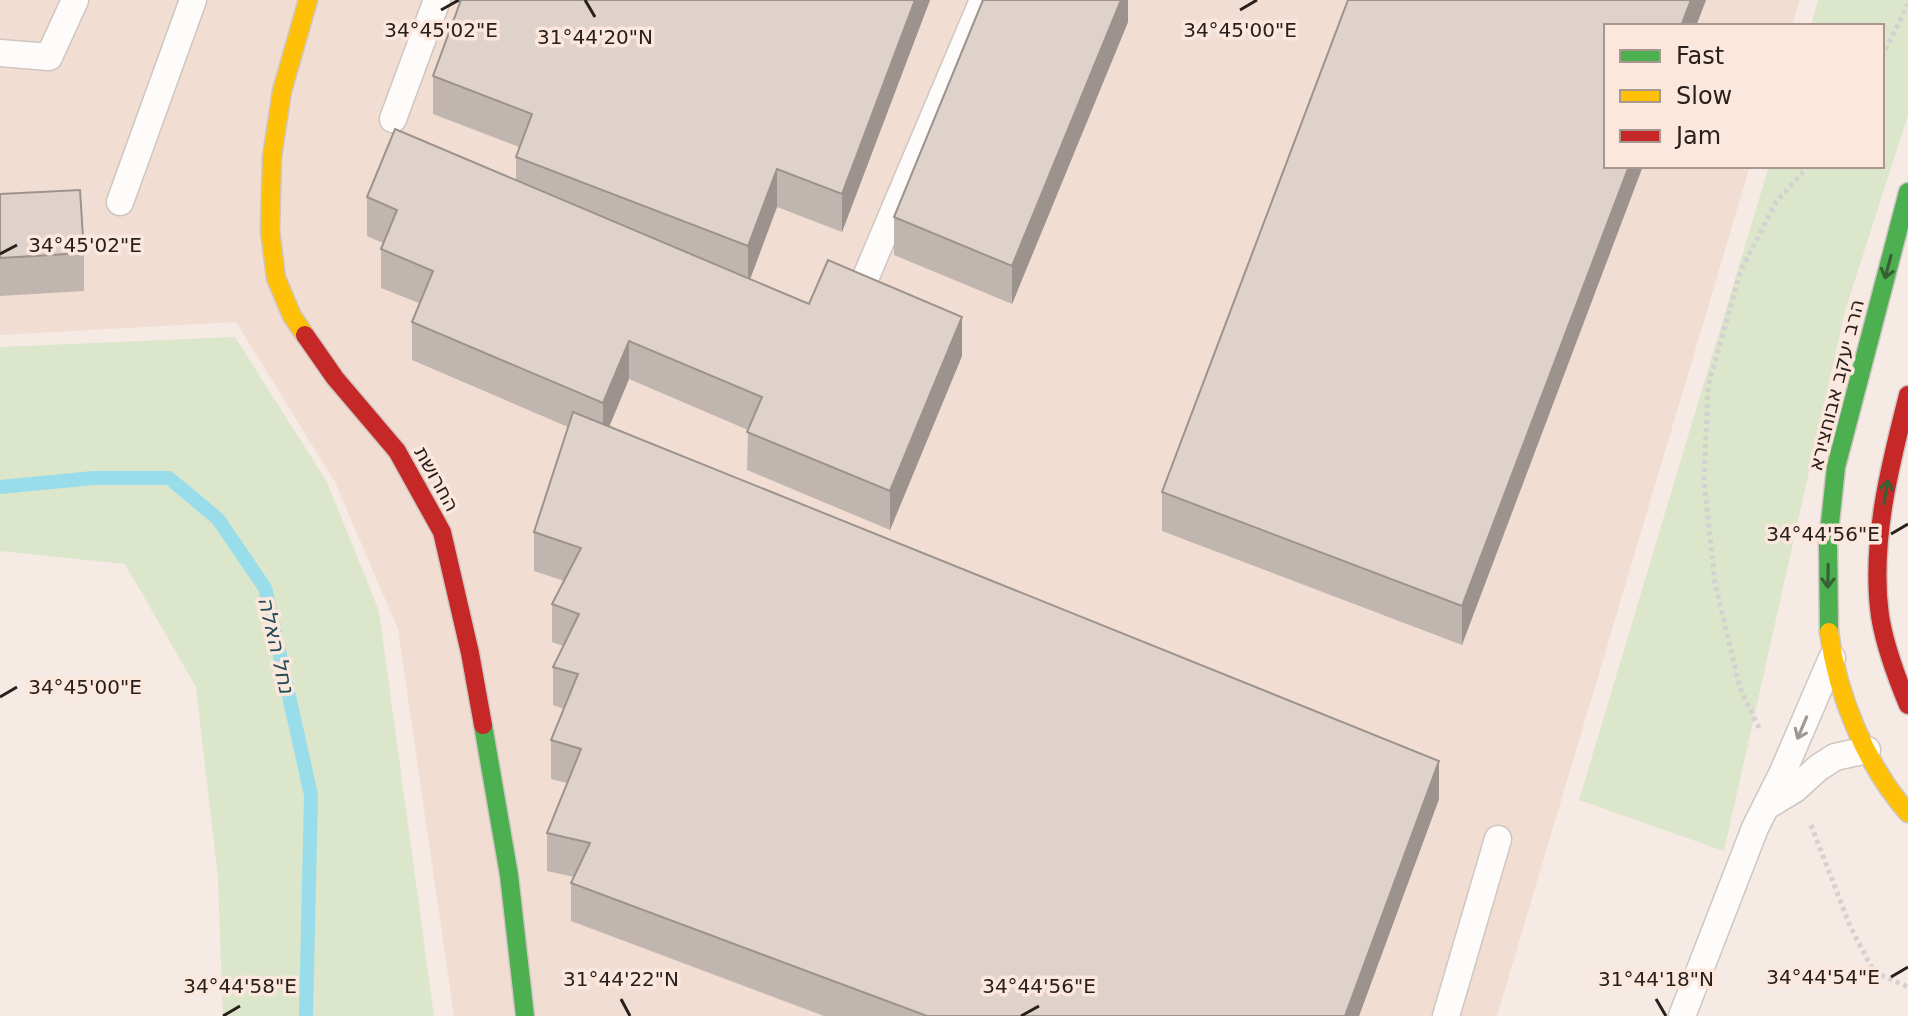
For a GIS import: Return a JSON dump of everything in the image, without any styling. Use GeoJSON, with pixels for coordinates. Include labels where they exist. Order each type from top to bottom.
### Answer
{"type":"FeatureCollection","features":[{"type":"Feature","properties":{"kind":"street","name":"החרושת"},"geometry":{"type":"LineString","coordinates":[[308,0],[282,91],[272,157],[270,230],[276,278],[292,316],[335,378],[397,451],[442,532],[470,653],[501,831],[525,1016]]}},
{"type":"Feature","properties":{"kind":"street","name":"הרב יעקב אבוחצירא"},"geometry":{"type":"LineString","coordinates":[[1908,192],[1836,467],[1828,542],[1827,617],[1832,656],[1848,707],[1867,750],[1893,796],[1908,813]]}},
{"type":"Feature","properties":{"kind":"street"},"geometry":{"type":"LineString","coordinates":[[1908,395],[1880,527],[1879,606],[1896,675],[1908,705]]}},
{"type":"Feature","properties":{"kind":"lane"},"geometry":{"type":"LineString","coordinates":[[0,53],[49,57],[75,0]]}},
{"type":"Feature","properties":{"kind":"lane"},"geometry":{"type":"LineString","coordinates":[[120,202],[193,0]]}},
{"type":"Feature","properties":{"kind":"lane"},"geometry":{"type":"LineString","coordinates":[[393,119],[437,0]]}},
{"type":"Feature","properties":{"kind":"lane"},"geometry":{"type":"LineString","coordinates":[[865,279],[983,0]]}},
{"type":"Feature","properties":{"kind":"lane"},"geometry":{"type":"LineString","coordinates":[[1682,1016],[1755,828],[1767,806],[1788,782],[1832,656]]}},
{"type":"Feature","properties":{"kind":"lane"},"geometry":{"type":"LineString","coordinates":[[1788,782],[1835,757],[1867,750]]}},
{"type":"Feature","properties":{"kind":"lane"},"geometry":{"type":"LineString","coordinates":[[1446,1016],[1498,839]]}},
{"type":"Feature","properties":{"kind":"path"},"geometry":{"type":"LineString","coordinates":[[1884,53],[1908,4]]}},
{"type":"Feature","properties":{"kind":"path"},"geometry":{"type":"LineString","coordinates":[[1806,168],[1776,202],[1741,270],[1708,387],[1704,481],[1715,583],[1740,688],[1788,782],[1850,926],[1874,972],[1908,987]]}},
{"type":"Feature","properties":{"kind":"shaded area"},"geometry":{"type":"Polygon","coordinates":[[[0,0],[1800,0],[1793,24],[1604,24],[1604,168],[1749,168],[1497,1016],[454,1016],[398,629],[335,482],[236,322],[0,335],[0,0]]]}},
{"type":"Feature","properties":{"kind":"green space"},"geometry":{"type":"Polygon","coordinates":[[[1818,0],[1908,0],[1908,115],[1845,311],[1724,851],[1579,800],[1768,168],[1884,168],[1884,24],[1812,24],[1818,0]]]}},
{"type":"Feature","properties":{"kind":"green space"},"geometry":{"type":"Polygon","coordinates":[[[235,337],[327,482],[379,611],[434,1016],[223,1016],[218,878],[196,687],[125,564],[0,551],[0,347],[235,337]]]}},
{"type":"Feature","properties":{"kind":"building"},"geometry":{"type":"Polygon","coordinates":[[[461,0],[915,0],[842,194],[777,169],[748,246],[516,157],[532,114],[433,76],[461,0]]]}},
{"type":"Feature","properties":{"kind":"building"},"geometry":{"type":"Polygon","coordinates":[[[983,0],[1121,0],[1012,266],[894,217],[983,0]]]}},
{"type":"Feature","properties":{"kind":"building"},"geometry":{"type":"Polygon","coordinates":[[[1348,0],[1691,0],[1682,24],[1604,24],[1604,168],[1628,168],[1462,606],[1162,492],[1348,0]]]}},
{"type":"Feature","properties":{"kind":"building"},"geometry":{"type":"Polygon","coordinates":[[[395,129],[809,304],[828,260],[962,317],[890,491],[747,432],[762,397],[629,341],[603,403],[412,322],[433,271],[381,249],[397,210],[367,197],[395,129]]]}},
{"type":"Feature","properties":{"kind":"building"},"geometry":{"type":"Polygon","coordinates":[[[80,190],[84,253],[0,258],[0,194],[80,190]]]}},
{"type":"Feature","properties":{"kind":"building"},"geometry":{"type":"Polygon","coordinates":[[[573,412],[1439,761],[1345,1016],[927,1016],[571,883],[590,843],[547,833],[581,749],[551,740],[578,674],[553,667],[579,614],[552,604],[581,548],[534,532],[573,412]]]}},
{"type":"Feature","properties":{"kind":"waterway","name":"נחל האלה"},"geometry":{"type":"LineString","coordinates":[[0,487],[93,478],[169,478],[218,519],[265,588],[311,795],[306,1016]]}},
{"type":"Feature","properties":{"kind":"traffic: fast"},"geometry":{"type":"LineString","coordinates":[[1829,632],[1828,542],[1836,467],[1908,192]]}},
{"type":"Feature","properties":{"kind":"traffic: fast"},"geometry":{"type":"LineString","coordinates":[[483,725],[509,875],[525,1016]]}},
{"type":"Feature","properties":{"kind":"traffic: slow"},"geometry":{"type":"LineString","coordinates":[[305,335],[292,316],[276,278],[270,230],[272,157],[282,91],[308,0]]}},
{"type":"Feature","properties":{"kind":"traffic: slow"},"geometry":{"type":"LineString","coordinates":[[1829,632],[1839,680],[1856,728],[1879,773],[1908,813]]}},
{"type":"Feature","properties":{"kind":"traffic: jam"},"geometry":{"type":"LineString","coordinates":[[305,335],[335,378],[397,451],[442,532],[483,725]]}},
{"type":"Feature","properties":{"kind":"traffic: jam"},"geometry":{"type":"LineString","coordinates":[[1908,395],[1884,504],[1878,561],[1880,616],[1895,672],[1908,705]]}}]}
